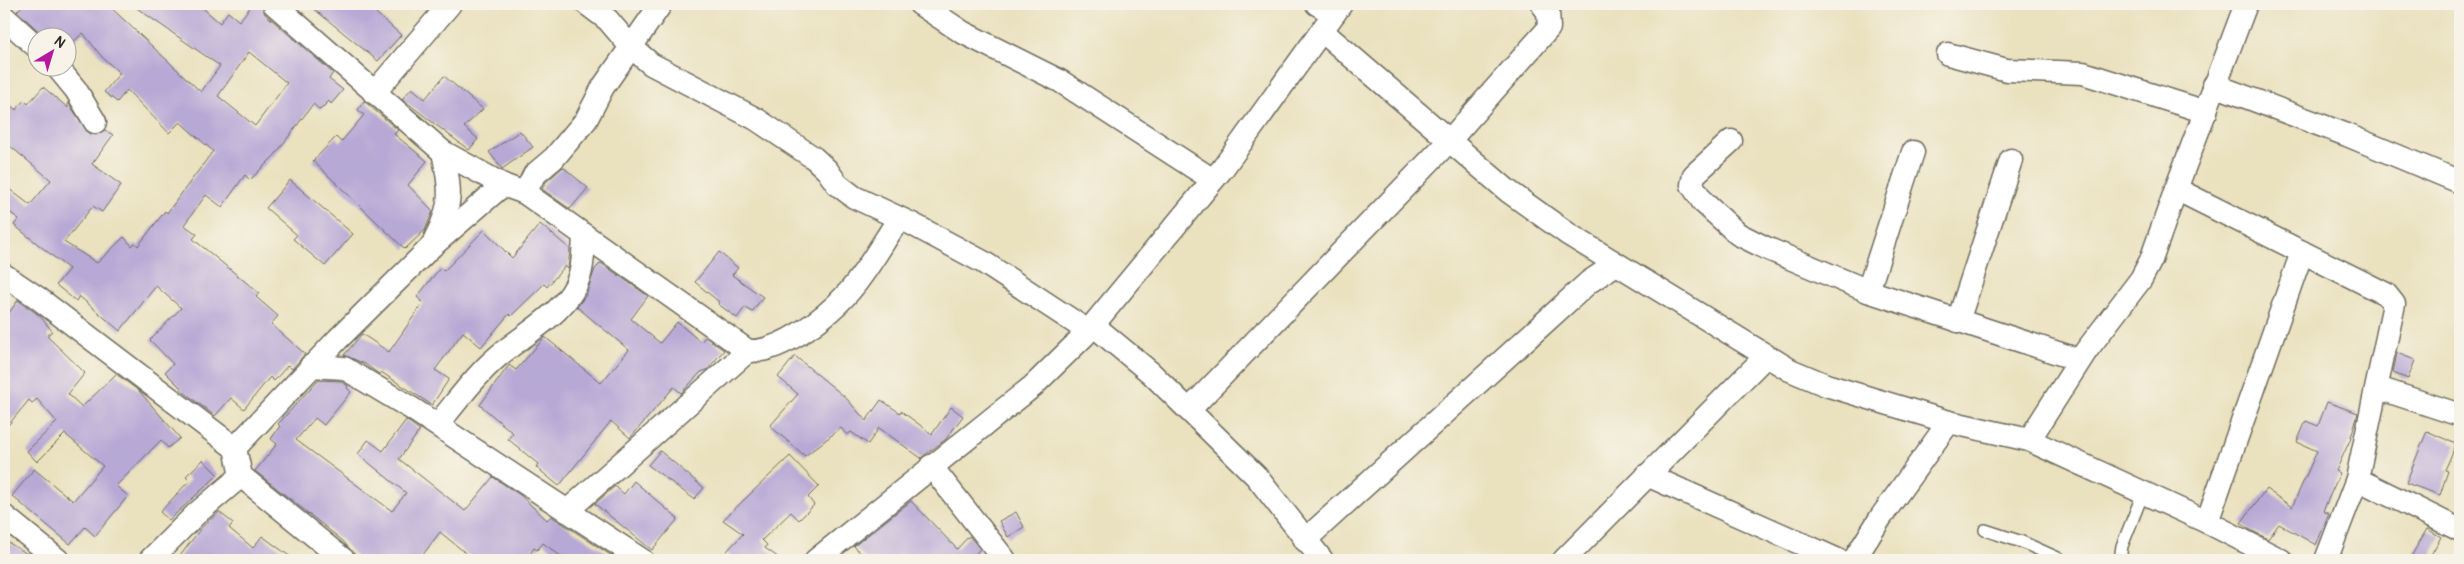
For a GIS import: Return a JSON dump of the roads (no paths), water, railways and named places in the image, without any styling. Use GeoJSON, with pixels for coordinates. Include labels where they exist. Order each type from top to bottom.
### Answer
{"type":"FeatureCollection","features":[{"type":"Feature","properties":{"kind":"street"},"geometry":{"type":"LineString","coordinates":[[4,8],[8,4]]}},
{"type":"Feature","properties":{"kind":"street"},"geometry":{"type":"LineString","coordinates":[[274,4],[443,152],[503,185],[525,193],[748,351],[760,352],[777,346],[814,323],[846,295],[899,219]]}},
{"type":"Feature","properties":{"kind":"street"},"geometry":{"type":"LineString","coordinates":[[374,93],[450,4]]}},
{"type":"Feature","properties":{"kind":"street"},"geometry":{"type":"LineString","coordinates":[[587,4],[608,20],[630,46],[651,64],[756,119],[814,158],[827,170],[837,184],[854,197],[983,262],[1091,328],[1151,373],[1256,476],[1322,560]]}},
{"type":"Feature","properties":{"kind":"street"},"geometry":{"type":"LineString","coordinates":[[525,193],[534,176],[554,158],[586,120],[603,87],[661,4]]}},
{"type":"Feature","properties":{"kind":"street"},"geometry":{"type":"LineString","coordinates":[[920,4],[962,32],[1060,81],[1213,180]]}},
{"type":"Feature","properties":{"kind":"street"},"geometry":{"type":"LineString","coordinates":[[1189,410],[1450,140],[1549,28],[1548,12],[1542,4]]}},
{"type":"Feature","properties":{"kind":"street"},"geometry":{"type":"LineString","coordinates":[[2029,440],[2079,360],[2141,279],[2151,260],[2206,112],[2214,85],[2246,4]]}},
{"type":"Feature","properties":{"kind":"street"},"geometry":{"type":"LineString","coordinates":[[816,560],[1033,386],[1091,328],[1213,180],[1329,13],[1450,140],[1508,191],[1568,234],[1790,370],[1826,385],[1950,422],[2029,440],[2207,522],[2281,560]]}},
{"type":"Feature","properties":{"kind":"street"},"geometry":{"type":"LineString","coordinates":[[4,17],[28,39]]}},
{"type":"Feature","properties":{"kind":"street"},"geometry":{"type":"LineString","coordinates":[[1948,54],[2007,70],[2083,73],[2206,112]]}},
{"type":"Feature","properties":{"kind":"street"},"geometry":{"type":"LineString","coordinates":[[66,78],[76,90],[95,122]]}},
{"type":"Feature","properties":{"kind":"street"},"geometry":{"type":"LineString","coordinates":[[2214,85],[2347,135],[2460,182]]}},
{"type":"Feature","properties":{"kind":"street"},"geometry":{"type":"LineString","coordinates":[[1731,141],[1694,175],[1692,185],[1703,202],[1738,234],[1868,291],[2079,360]]}},
{"type":"Feature","properties":{"kind":"street"},"geometry":{"type":"LineString","coordinates":[[431,247],[448,211],[450,184],[443,152]]}},
{"type":"Feature","properties":{"kind":"street"},"geometry":{"type":"LineString","coordinates":[[1868,291],[1913,152]]}},
{"type":"Feature","properties":{"kind":"street"},"geometry":{"type":"LineString","coordinates":[[1958,321],[2011,160]]}},
{"type":"Feature","properties":{"kind":"street"},"geometry":{"type":"LineString","coordinates":[[235,448],[311,366],[431,247],[503,185]]}},
{"type":"Feature","properties":{"kind":"street"},"geometry":{"type":"LineString","coordinates":[[2176,189],[2234,216],[2392,299],[2394,304],[2393,318],[2357,480],[2326,560]]}},
{"type":"Feature","properties":{"kind":"street"},"geometry":{"type":"LineString","coordinates":[[437,425],[495,359],[535,330],[571,293],[581,272],[584,236]]}},
{"type":"Feature","properties":{"kind":"street"},"geometry":{"type":"LineString","coordinates":[[2207,522],[2302,252]]}},
{"type":"Feature","properties":{"kind":"street"},"geometry":{"type":"LineString","coordinates":[[1305,540],[1588,282],[1616,264]]}},
{"type":"Feature","properties":{"kind":"street"},"geometry":{"type":"LineString","coordinates":[[6,281],[235,448],[241,476],[344,560]]}},
{"type":"Feature","properties":{"kind":"street"},"geometry":{"type":"LineString","coordinates":[[338,339],[340,358],[344,368]]}},
{"type":"Feature","properties":{"kind":"street"},"geometry":{"type":"LineString","coordinates":[[566,511],[748,351]]}},
{"type":"Feature","properties":{"kind":"street"},"geometry":{"type":"LineString","coordinates":[[1564,560],[1766,356]]}},
{"type":"Feature","properties":{"kind":"street"},"geometry":{"type":"LineString","coordinates":[[311,366],[344,368],[437,425],[642,560]]}},
{"type":"Feature","properties":{"kind":"street"},"geometry":{"type":"LineString","coordinates":[[2378,388],[2460,415]]}},
{"type":"Feature","properties":{"kind":"street"},"geometry":{"type":"LineString","coordinates":[[1854,560],[1881,517],[1950,422]]}},
{"type":"Feature","properties":{"kind":"street"},"geometry":{"type":"LineString","coordinates":[[931,466],[1005,560]]}},
{"type":"Feature","properties":{"kind":"street"},"geometry":{"type":"LineString","coordinates":[[1647,475],[1838,560]]}},
{"type":"Feature","properties":{"kind":"street"},"geometry":{"type":"LineString","coordinates":[[150,560],[196,514],[241,476]]}},
{"type":"Feature","properties":{"kind":"street"},"geometry":{"type":"LineString","coordinates":[[2357,480],[2460,530]]}},
{"type":"Feature","properties":{"kind":"street"},"geometry":{"type":"LineString","coordinates":[[4,516],[58,560]]}},
{"type":"Feature","properties":{"kind":"lane"},"geometry":{"type":"LineString","coordinates":[[2120,560],[2122,546],[2144,494]]}},
{"type":"Feature","properties":{"kind":"lane"},"geometry":{"type":"LineString","coordinates":[[1985,530],[2022,542],[2062,560]]}}]}
